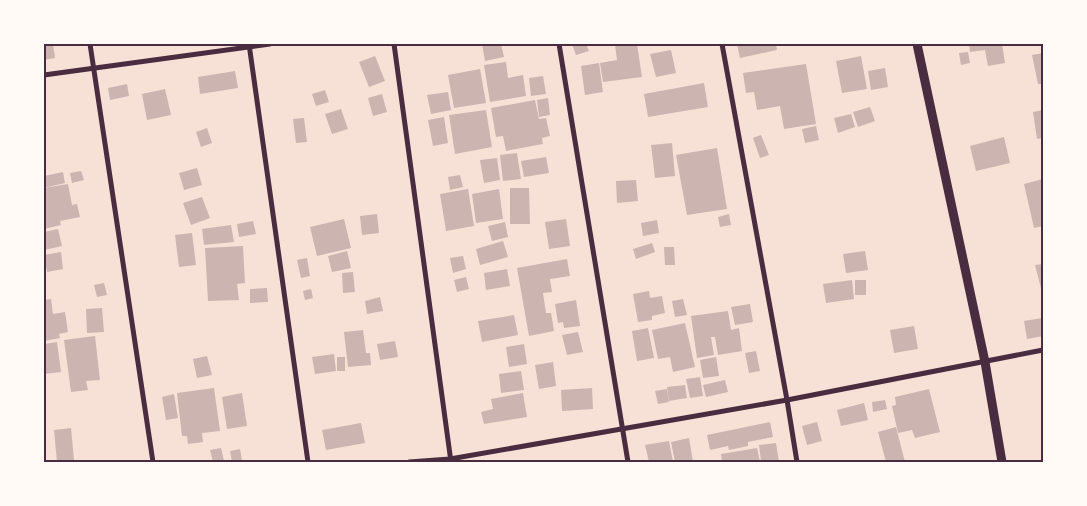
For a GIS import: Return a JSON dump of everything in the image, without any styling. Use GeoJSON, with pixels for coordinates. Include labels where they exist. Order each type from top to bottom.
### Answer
{"type":"FeatureCollection","features":[{"type":"Feature","properties":{"kind":"street"},"geometry":{"type":"LineString","coordinates":[[90,44],[153,462]]}},
{"type":"Feature","properties":{"kind":"street"},"geometry":{"type":"LineString","coordinates":[[44,76],[270,44]]}},
{"type":"Feature","properties":{"kind":"street"},"geometry":{"type":"LineString","coordinates":[[394,44],[451,460]]}},
{"type":"Feature","properties":{"kind":"street"},"geometry":{"type":"LineString","coordinates":[[559,44],[628,462]]}},
{"type":"Feature","properties":{"kind":"street"},"geometry":{"type":"LineString","coordinates":[[722,44],[797,462]]}},
{"type":"Feature","properties":{"kind":"street"},"geometry":{"type":"LineString","coordinates":[[917,44],[985,362],[1002,462]]}},
{"type":"Feature","properties":{"kind":"street"},"geometry":{"type":"LineString","coordinates":[[250,46],[308,462]]}},
{"type":"Feature","properties":{"kind":"street"},"geometry":{"type":"LineString","coordinates":[[409,462],[451,460],[787,400],[1043,350]]}},
{"type":"Feature","properties":{"kind":"building"},"geometry":{"type":"Polygon","coordinates":[[[44,44],[53,44],[55,58],[44,60],[44,44]]]}},
{"type":"Feature","properties":{"kind":"building"},"geometry":{"type":"Polygon","coordinates":[[[482,44],[501,44],[504,57],[485,61],[482,44]]]}},
{"type":"Feature","properties":{"kind":"building"},"geometry":{"type":"Polygon","coordinates":[[[572,44],[586,44],[589,51],[576,55],[572,44]]]}},
{"type":"Feature","properties":{"kind":"building"},"geometry":{"type":"Polygon","coordinates":[[[637,44],[642,77],[603,82],[600,63],[617,60],[615,45],[637,44]]]}},
{"type":"Feature","properties":{"kind":"building"},"geometry":{"type":"Polygon","coordinates":[[[737,44],[776,44],[777,50],[740,58],[737,44]]]}},
{"type":"Feature","properties":{"kind":"building"},"geometry":{"type":"Polygon","coordinates":[[[969,44],[1002,44],[1005,63],[988,66],[985,50],[970,52],[969,44]]]}},
{"type":"Feature","properties":{"kind":"building"},"geometry":{"type":"Polygon","coordinates":[[[671,50],[676,73],[656,77],[650,54],[671,50]]]}},
{"type":"Feature","properties":{"kind":"building"},"geometry":{"type":"Polygon","coordinates":[[[968,52],[970,63],[961,65],[959,53],[968,52]]]}},
{"type":"Feature","properties":{"kind":"building"},"geometry":{"type":"Polygon","coordinates":[[[1043,53],[1043,84],[1038,84],[1032,55],[1043,53]]]}},
{"type":"Feature","properties":{"kind":"building"},"geometry":{"type":"Polygon","coordinates":[[[375,56],[385,81],[369,87],[359,62],[375,56]]]}},
{"type":"Feature","properties":{"kind":"building"},"geometry":{"type":"Polygon","coordinates":[[[861,56],[867,89],[842,93],[836,61],[861,56]]]}},
{"type":"Feature","properties":{"kind":"building"},"geometry":{"type":"Polygon","coordinates":[[[506,62],[508,78],[523,75],[526,96],[490,102],[484,65],[506,62]]]}},
{"type":"Feature","properties":{"kind":"building"},"geometry":{"type":"Polygon","coordinates":[[[599,63],[603,92],[585,95],[581,66],[599,63]]]}},
{"type":"Feature","properties":{"kind":"building"},"geometry":{"type":"Polygon","coordinates":[[[806,64],[816,124],[784,129],[780,106],[757,110],[754,92],[746,93],[743,73],[806,64]]]}},
{"type":"Feature","properties":{"kind":"building"},"geometry":{"type":"Polygon","coordinates":[[[885,68],[888,87],[871,90],[868,71],[885,68]]]}},
{"type":"Feature","properties":{"kind":"building"},"geometry":{"type":"Polygon","coordinates":[[[480,69],[486,103],[454,108],[448,75],[480,69]]]}},
{"type":"Feature","properties":{"kind":"building"},"geometry":{"type":"Polygon","coordinates":[[[235,71],[238,88],[200,94],[198,77],[235,71]]]}},
{"type":"Feature","properties":{"kind":"building"},"geometry":{"type":"Polygon","coordinates":[[[543,76],[546,94],[531,96],[529,78],[543,76]]]}},
{"type":"Feature","properties":{"kind":"building"},"geometry":{"type":"Polygon","coordinates":[[[704,83],[708,107],[648,117],[644,94],[704,83]]]}},
{"type":"Feature","properties":{"kind":"building"},"geometry":{"type":"Polygon","coordinates":[[[127,84],[129,96],[110,100],[108,88],[127,84]]]}},
{"type":"Feature","properties":{"kind":"building"},"geometry":{"type":"Polygon","coordinates":[[[165,89],[171,115],[147,120],[142,94],[165,89]]]}},
{"type":"Feature","properties":{"kind":"building"},"geometry":{"type":"Polygon","coordinates":[[[325,90],[329,102],[316,106],[312,94],[325,90]]]}},
{"type":"Feature","properties":{"kind":"building"},"geometry":{"type":"Polygon","coordinates":[[[448,92],[451,110],[431,114],[427,95],[448,92]]]}},
{"type":"Feature","properties":{"kind":"building"},"geometry":{"type":"Polygon","coordinates":[[[382,94],[387,112],[373,116],[368,98],[382,94]]]}},
{"type":"Feature","properties":{"kind":"building"},"geometry":{"type":"Polygon","coordinates":[[[548,98],[550,115],[539,117],[537,100],[548,98]]]}},
{"type":"Feature","properties":{"kind":"building"},"geometry":{"type":"Polygon","coordinates":[[[535,100],[539,119],[546,118],[550,136],[542,138],[543,144],[506,151],[503,136],[496,137],[491,108],[535,100]]]}},
{"type":"Feature","properties":{"kind":"building"},"geometry":{"type":"Polygon","coordinates":[[[870,107],[875,121],[858,127],[853,112],[870,107]]]}},
{"type":"Feature","properties":{"kind":"building"},"geometry":{"type":"Polygon","coordinates":[[[341,109],[348,129],[332,134],[325,114],[341,109]]]}},
{"type":"Feature","properties":{"kind":"building"},"geometry":{"type":"Polygon","coordinates":[[[486,110],[492,147],[455,154],[449,115],[486,110]]]}},
{"type":"Feature","properties":{"kind":"building"},"geometry":{"type":"Polygon","coordinates":[[[1043,110],[1043,138],[1037,139],[1033,112],[1043,110]]]}},
{"type":"Feature","properties":{"kind":"building"},"geometry":{"type":"Polygon","coordinates":[[[851,114],[855,127],[838,133],[834,118],[851,114]]]}},
{"type":"Feature","properties":{"kind":"building"},"geometry":{"type":"Polygon","coordinates":[[[444,117],[448,143],[433,146],[428,120],[444,117]]]}},
{"type":"Feature","properties":{"kind":"building"},"geometry":{"type":"Polygon","coordinates":[[[304,118],[307,142],[296,143],[293,119],[304,118]]]}},
{"type":"Feature","properties":{"kind":"building"},"geometry":{"type":"Polygon","coordinates":[[[816,126],[819,140],[805,143],[802,129],[816,126]]]}},
{"type":"Feature","properties":{"kind":"building"},"geometry":{"type":"Polygon","coordinates":[[[207,128],[212,143],[201,147],[196,132],[207,128]]]}},
{"type":"Feature","properties":{"kind":"building"},"geometry":{"type":"Polygon","coordinates":[[[761,135],[769,155],[760,158],[753,138],[761,135]]]}},
{"type":"Feature","properties":{"kind":"building"},"geometry":{"type":"Polygon","coordinates":[[[1004,137],[1010,163],[976,171],[970,146],[1004,137]]]}},
{"type":"Feature","properties":{"kind":"building"},"geometry":{"type":"Polygon","coordinates":[[[672,143],[675,176],[655,178],[651,145],[672,143]]]}},
{"type":"Feature","properties":{"kind":"building"},"geometry":{"type":"Polygon","coordinates":[[[717,148],[727,209],[687,215],[676,155],[717,148]]]}},
{"type":"Feature","properties":{"kind":"building"},"geometry":{"type":"Polygon","coordinates":[[[517,153],[521,179],[503,181],[500,155],[517,153]]]}},
{"type":"Feature","properties":{"kind":"building"},"geometry":{"type":"Polygon","coordinates":[[[546,157],[549,173],[524,177],[521,161],[546,157]]]}},
{"type":"Feature","properties":{"kind":"building"},"geometry":{"type":"Polygon","coordinates":[[[497,158],[500,180],[484,183],[480,160],[497,158]]]}},
{"type":"Feature","properties":{"kind":"building"},"geometry":{"type":"Polygon","coordinates":[[[197,168],[202,185],[184,190],[179,173],[197,168]]]}},
{"type":"Feature","properties":{"kind":"building"},"geometry":{"type":"Polygon","coordinates":[[[81,171],[84,180],[72,183],[70,173],[81,171]]]}},
{"type":"Feature","properties":{"kind":"building"},"geometry":{"type":"Polygon","coordinates":[[[63,172],[65,183],[44,188],[44,176],[63,172]]]}},
{"type":"Feature","properties":{"kind":"building"},"geometry":{"type":"Polygon","coordinates":[[[460,175],[463,187],[450,190],[448,177],[460,175]]]}},
{"type":"Feature","properties":{"kind":"building"},"geometry":{"type":"Polygon","coordinates":[[[1043,179],[1043,226],[1034,228],[1024,184],[1043,179]]]}},
{"type":"Feature","properties":{"kind":"building"},"geometry":{"type":"Polygon","coordinates":[[[636,180],[638,201],[617,203],[616,181],[636,180]]]}},
{"type":"Feature","properties":{"kind":"building"},"geometry":{"type":"Polygon","coordinates":[[[68,184],[72,205],[77,204],[80,217],[60,221],[61,225],[44,229],[44,188],[68,184]]]}},
{"type":"Feature","properties":{"kind":"building"},"geometry":{"type":"Polygon","coordinates":[[[510,188],[529,188],[530,224],[510,224],[510,188]]]}},
{"type":"Feature","properties":{"kind":"building"},"geometry":{"type":"Polygon","coordinates":[[[468,189],[474,226],[446,231],[440,194],[468,189]]]}},
{"type":"Feature","properties":{"kind":"building"},"geometry":{"type":"Polygon","coordinates":[[[499,189],[503,219],[476,223],[472,194],[499,189]]]}},
{"type":"Feature","properties":{"kind":"building"},"geometry":{"type":"Polygon","coordinates":[[[202,197],[210,218],[191,225],[183,203],[202,197]]]}},
{"type":"Feature","properties":{"kind":"building"},"geometry":{"type":"Polygon","coordinates":[[[377,214],[379,233],[362,235],[360,216],[377,214]]]}},
{"type":"Feature","properties":{"kind":"building"},"geometry":{"type":"Polygon","coordinates":[[[729,214],[731,225],[720,227],[718,217],[729,214]]]}},
{"type":"Feature","properties":{"kind":"building"},"geometry":{"type":"Polygon","coordinates":[[[344,219],[351,248],[317,256],[310,227],[344,219]]]}},
{"type":"Feature","properties":{"kind":"building"},"geometry":{"type":"Polygon","coordinates":[[[566,219],[570,246],[549,249],[545,222],[566,219]]]}},
{"type":"Feature","properties":{"kind":"building"},"geometry":{"type":"Polygon","coordinates":[[[657,220],[659,233],[643,236],[641,223],[657,220]]]}},
{"type":"Feature","properties":{"kind":"building"},"geometry":{"type":"Polygon","coordinates":[[[253,221],[256,234],[239,237],[237,224],[253,221]]]}},
{"type":"Feature","properties":{"kind":"building"},"geometry":{"type":"Polygon","coordinates":[[[505,222],[508,237],[492,241],[488,226],[505,222]]]}},
{"type":"Feature","properties":{"kind":"building"},"geometry":{"type":"Polygon","coordinates":[[[231,225],[234,242],[204,245],[202,229],[231,225]]]}},
{"type":"Feature","properties":{"kind":"building"},"geometry":{"type":"Polygon","coordinates":[[[58,229],[62,246],[44,250],[44,232],[58,229]]]}},
{"type":"Feature","properties":{"kind":"building"},"geometry":{"type":"Polygon","coordinates":[[[192,233],[196,265],[179,267],[175,235],[192,233]]]}},
{"type":"Feature","properties":{"kind":"building"},"geometry":{"type":"Polygon","coordinates":[[[503,241],[508,257],[480,265],[476,249],[503,241]]]}},
{"type":"Feature","properties":{"kind":"building"},"geometry":{"type":"Polygon","coordinates":[[[652,243],[655,252],[636,259],[633,249],[652,243]]]}},
{"type":"Feature","properties":{"kind":"building"},"geometry":{"type":"Polygon","coordinates":[[[243,246],[245,283],[237,284],[239,300],[208,301],[205,248],[243,246]]]}},
{"type":"Feature","properties":{"kind":"building"},"geometry":{"type":"Polygon","coordinates":[[[664,247],[674,247],[675,265],[665,265],[664,247]]]}},
{"type":"Feature","properties":{"kind":"building"},"geometry":{"type":"Polygon","coordinates":[[[347,251],[351,268],[332,272],[328,256],[347,251]]]}},
{"type":"Feature","properties":{"kind":"building"},"geometry":{"type":"Polygon","coordinates":[[[865,251],[868,270],[846,273],[843,254],[865,251]]]}},
{"type":"Feature","properties":{"kind":"building"},"geometry":{"type":"Polygon","coordinates":[[[61,252],[63,269],[47,272],[44,255],[61,252]]]}},
{"type":"Feature","properties":{"kind":"building"},"geometry":{"type":"Polygon","coordinates":[[[463,256],[466,269],[453,273],[450,258],[463,256]]]}},
{"type":"Feature","properties":{"kind":"building"},"geometry":{"type":"Polygon","coordinates":[[[307,258],[310,276],[301,278],[297,260],[307,258]]]}},
{"type":"Feature","properties":{"kind":"building"},"geometry":{"type":"Polygon","coordinates":[[[567,259],[570,276],[550,279],[552,292],[543,293],[546,313],[551,313],[554,331],[529,336],[517,268],[567,259]]]}},
{"type":"Feature","properties":{"kind":"building"},"geometry":{"type":"Polygon","coordinates":[[[1043,264],[1043,296],[1035,265],[1043,264]]]}},
{"type":"Feature","properties":{"kind":"building"},"geometry":{"type":"Polygon","coordinates":[[[507,269],[510,286],[486,290],[484,273],[507,269]]]}},
{"type":"Feature","properties":{"kind":"building"},"geometry":{"type":"Polygon","coordinates":[[[353,272],[355,292],[343,293],[342,273],[353,272]]]}},
{"type":"Feature","properties":{"kind":"building"},"geometry":{"type":"Polygon","coordinates":[[[466,277],[469,289],[457,292],[454,280],[466,277]]]}},
{"type":"Feature","properties":{"kind":"building"},"geometry":{"type":"Polygon","coordinates":[[[852,280],[854,299],[826,303],[823,284],[852,280]]]}},
{"type":"Feature","properties":{"kind":"building"},"geometry":{"type":"Polygon","coordinates":[[[855,280],[866,280],[866,295],[855,295],[855,280]]]}},
{"type":"Feature","properties":{"kind":"building"},"geometry":{"type":"Polygon","coordinates":[[[104,283],[107,295],[97,297],[94,285],[104,283]]]}},
{"type":"Feature","properties":{"kind":"building"},"geometry":{"type":"Polygon","coordinates":[[[267,288],[268,302],[250,303],[250,289],[267,288]]]}},
{"type":"Feature","properties":{"kind":"building"},"geometry":{"type":"Polygon","coordinates":[[[311,289],[313,298],[305,300],[303,291],[311,289]]]}},
{"type":"Feature","properties":{"kind":"building"},"geometry":{"type":"Polygon","coordinates":[[[649,291],[650,298],[662,296],[665,313],[652,316],[652,320],[638,322],[633,294],[649,291]]]}},
{"type":"Feature","properties":{"kind":"building"},"geometry":{"type":"Polygon","coordinates":[[[380,297],[383,311],[367,314],[365,301],[380,297]]]}},
{"type":"Feature","properties":{"kind":"building"},"geometry":{"type":"Polygon","coordinates":[[[51,299],[53,314],[65,312],[68,332],[59,334],[60,338],[44,341],[44,300],[51,299]]]}},
{"type":"Feature","properties":{"kind":"building"},"geometry":{"type":"Polygon","coordinates":[[[683,299],[687,315],[675,317],[672,301],[683,299]]]}},
{"type":"Feature","properties":{"kind":"building"},"geometry":{"type":"Polygon","coordinates":[[[576,300],[580,326],[564,328],[563,322],[558,323],[555,304],[576,300]]]}},
{"type":"Feature","properties":{"kind":"building"},"geometry":{"type":"Polygon","coordinates":[[[750,304],[753,322],[735,325],[731,307],[750,304]]]}},
{"type":"Feature","properties":{"kind":"building"},"geometry":{"type":"Polygon","coordinates":[[[102,308],[104,332],[87,333],[86,309],[102,308]]]}},
{"type":"Feature","properties":{"kind":"building"},"geometry":{"type":"Polygon","coordinates":[[[728,311],[731,330],[739,328],[742,351],[718,355],[715,337],[711,337],[714,355],[697,358],[691,316],[728,311]]]}},
{"type":"Feature","properties":{"kind":"building"},"geometry":{"type":"Polygon","coordinates":[[[514,315],[518,335],[482,342],[478,321],[514,315]]]}},
{"type":"Feature","properties":{"kind":"building"},"geometry":{"type":"Polygon","coordinates":[[[1042,318],[1043,336],[1027,339],[1024,321],[1042,318]]]}},
{"type":"Feature","properties":{"kind":"building"},"geometry":{"type":"Polygon","coordinates":[[[685,323],[695,367],[673,372],[670,357],[658,359],[652,330],[685,323]]]}},
{"type":"Feature","properties":{"kind":"building"},"geometry":{"type":"Polygon","coordinates":[[[914,326],[918,349],[894,353],[890,330],[914,326]]]}},
{"type":"Feature","properties":{"kind":"building"},"geometry":{"type":"Polygon","coordinates":[[[648,328],[654,358],[637,361],[632,331],[648,328]]]}},
{"type":"Feature","properties":{"kind":"building"},"geometry":{"type":"Polygon","coordinates":[[[363,330],[366,353],[370,353],[371,365],[348,367],[344,332],[363,330]]]}},
{"type":"Feature","properties":{"kind":"building"},"geometry":{"type":"Polygon","coordinates":[[[578,332],[583,352],[567,355],[562,335],[578,332]]]}},
{"type":"Feature","properties":{"kind":"building"},"geometry":{"type":"Polygon","coordinates":[[[95,336],[100,380],[86,381],[88,390],[71,392],[64,340],[95,336]]]}},
{"type":"Feature","properties":{"kind":"building"},"geometry":{"type":"Polygon","coordinates":[[[395,341],[398,357],[380,360],[377,344],[395,341]]]}},
{"type":"Feature","properties":{"kind":"building"},"geometry":{"type":"Polygon","coordinates":[[[57,342],[61,372],[44,374],[44,344],[57,342]]]}},
{"type":"Feature","properties":{"kind":"building"},"geometry":{"type":"Polygon","coordinates":[[[524,344],[527,364],[509,367],[506,347],[524,344]]]}},
{"type":"Feature","properties":{"kind":"building"},"geometry":{"type":"Polygon","coordinates":[[[756,351],[760,371],[749,373],[745,353],[756,351]]]}},
{"type":"Feature","properties":{"kind":"building"},"geometry":{"type":"Polygon","coordinates":[[[334,354],[336,371],[315,374],[312,357],[334,354]]]}},
{"type":"Feature","properties":{"kind":"building"},"geometry":{"type":"Polygon","coordinates":[[[207,356],[212,375],[197,378],[193,359],[207,356]]]}},
{"type":"Feature","properties":{"kind":"building"},"geometry":{"type":"Polygon","coordinates":[[[337,357],[345,357],[345,371],[337,371],[337,357]]]}},
{"type":"Feature","properties":{"kind":"building"},"geometry":{"type":"Polygon","coordinates":[[[716,357],[719,376],[703,378],[700,360],[716,357]]]}},
{"type":"Feature","properties":{"kind":"building"},"geometry":{"type":"Polygon","coordinates":[[[553,362],[556,386],[539,389],[535,365],[553,362]]]}},
{"type":"Feature","properties":{"kind":"building"},"geometry":{"type":"Polygon","coordinates":[[[521,371],[524,390],[501,393],[499,374],[521,371]]]}},
{"type":"Feature","properties":{"kind":"building"},"geometry":{"type":"Polygon","coordinates":[[[700,377],[703,396],[690,398],[686,379],[700,377]]]}},
{"type":"Feature","properties":{"kind":"building"},"geometry":{"type":"Polygon","coordinates":[[[725,380],[728,392],[706,397],[703,385],[725,380]]]}},
{"type":"Feature","properties":{"kind":"building"},"geometry":{"type":"Polygon","coordinates":[[[685,385],[687,398],[669,401],[667,387],[685,385]]]}},
{"type":"Feature","properties":{"kind":"building"},"geometry":{"type":"Polygon","coordinates":[[[214,388],[220,431],[202,433],[203,442],[188,444],[187,436],[182,436],[177,393],[214,388]]]}},
{"type":"Feature","properties":{"kind":"building"},"geometry":{"type":"Polygon","coordinates":[[[592,388],[593,409],[562,411],[561,390],[592,388]]]}},
{"type":"Feature","properties":{"kind":"building"},"geometry":{"type":"Polygon","coordinates":[[[667,389],[669,402],[658,404],[655,391],[667,389]]]}},
{"type":"Feature","properties":{"kind":"building"},"geometry":{"type":"Polygon","coordinates":[[[929,389],[940,432],[915,438],[912,430],[898,433],[892,406],[896,405],[895,397],[929,389]]]}},
{"type":"Feature","properties":{"kind":"building"},"geometry":{"type":"Polygon","coordinates":[[[242,393],[247,426],[227,429],[222,397],[242,393]]]}},
{"type":"Feature","properties":{"kind":"building"},"geometry":{"type":"Polygon","coordinates":[[[523,393],[527,417],[484,424],[481,412],[493,409],[491,399],[523,393]]]}},
{"type":"Feature","properties":{"kind":"building"},"geometry":{"type":"Polygon","coordinates":[[[174,394],[178,418],[166,420],[162,397],[174,394]]]}},
{"type":"Feature","properties":{"kind":"building"},"geometry":{"type":"Polygon","coordinates":[[[885,400],[887,409],[873,412],[872,402],[885,400]]]}},
{"type":"Feature","properties":{"kind":"building"},"geometry":{"type":"Polygon","coordinates":[[[864,403],[868,420],[841,426],[837,410],[864,403]]]}},
{"type":"Feature","properties":{"kind":"building"},"geometry":{"type":"Polygon","coordinates":[[[770,422],[773,437],[748,442],[748,446],[729,450],[728,446],[710,450],[707,435],[770,422]]]}},
{"type":"Feature","properties":{"kind":"building"},"geometry":{"type":"Polygon","coordinates":[[[817,422],[822,441],[807,445],[802,426],[817,422]]]}},
{"type":"Feature","properties":{"kind":"building"},"geometry":{"type":"Polygon","coordinates":[[[361,423],[365,443],[326,450],[322,430],[361,423]]]}},
{"type":"Feature","properties":{"kind":"building"},"geometry":{"type":"Polygon","coordinates":[[[896,427],[905,462],[886,462],[878,432],[896,427]]]}},
{"type":"Feature","properties":{"kind":"building"},"geometry":{"type":"Polygon","coordinates":[[[71,428],[74,460],[57,462],[54,430],[71,428]]]}},
{"type":"Feature","properties":{"kind":"building"},"geometry":{"type":"Polygon","coordinates":[[[689,438],[693,462],[675,462],[671,442],[689,438]]]}},
{"type":"Feature","properties":{"kind":"building"},"geometry":{"type":"Polygon","coordinates":[[[669,441],[673,462],[649,462],[645,445],[669,441]]]}},
{"type":"Feature","properties":{"kind":"building"},"geometry":{"type":"Polygon","coordinates":[[[776,443],[779,462],[761,461],[759,445],[776,443]]]}},
{"type":"Feature","properties":{"kind":"building"},"geometry":{"type":"Polygon","coordinates":[[[221,448],[224,461],[213,462],[210,450],[221,448]]]}},
{"type":"Feature","properties":{"kind":"building"},"geometry":{"type":"Polygon","coordinates":[[[757,448],[760,462],[722,462],[721,454],[757,448]]]}},
{"type":"Feature","properties":{"kind":"building"},"geometry":{"type":"Polygon","coordinates":[[[240,449],[242,460],[232,462],[230,451],[240,449]]]}}]}
